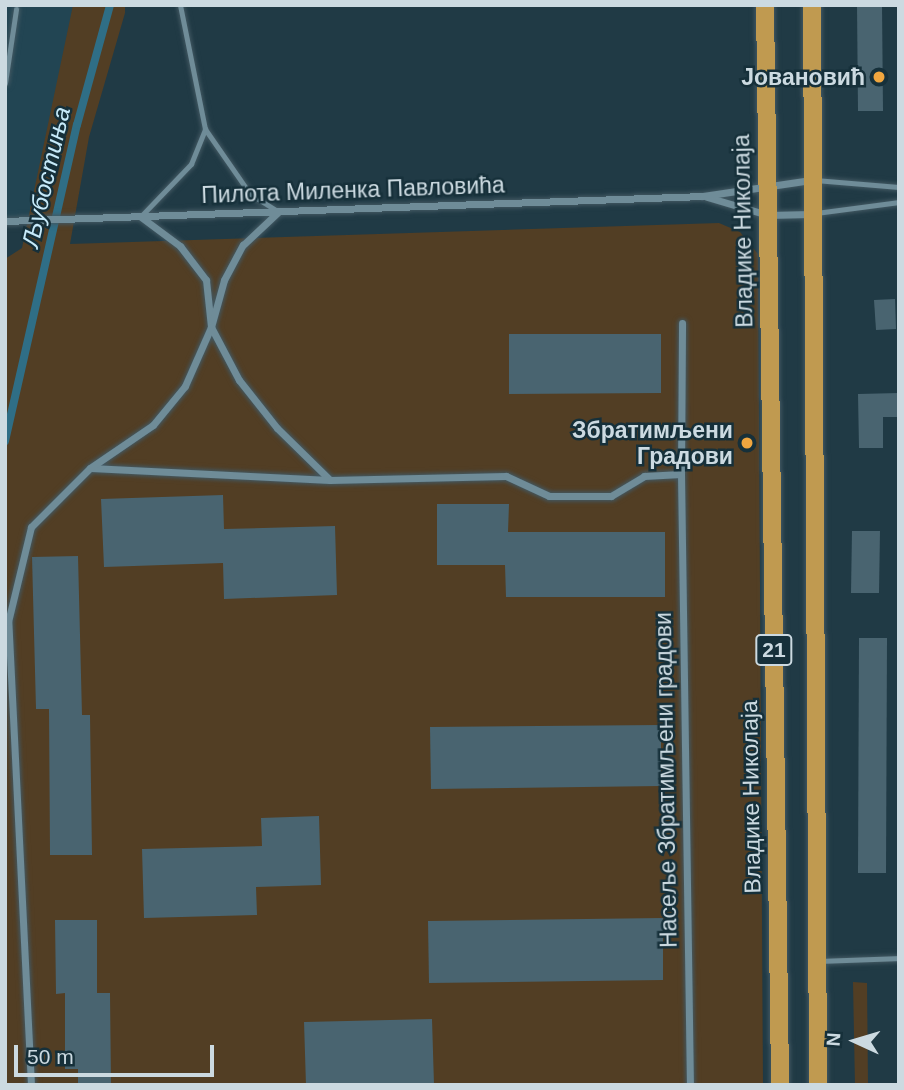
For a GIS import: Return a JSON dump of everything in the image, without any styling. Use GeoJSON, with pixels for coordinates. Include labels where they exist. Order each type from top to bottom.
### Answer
{"type":"FeatureCollection","features":[{"type":"Feature","properties":{"kind":"main road","name":"Владике Николаја"},"geometry":{"type":"LineString","coordinates":[[765,5],[780,1085]]}},
{"type":"Feature","properties":{"kind":"main road","name":"21"},"geometry":{"type":"LineString","coordinates":[[812,5],[816,213],[815,961],[818,1085]]}},
{"type":"Feature","properties":{"kind":"street"},"geometry":{"type":"LineString","coordinates":[[703,196],[766,183],[814,180]]}},
{"type":"Feature","properties":{"kind":"street"},"geometry":{"type":"LineString","coordinates":[[703,196],[768,215],[816,213]]}},
{"type":"Feature","properties":{"kind":"street","name":"Пилота Миленка Павловића"},"geometry":{"type":"LineString","coordinates":[[5,221],[703,196]]}},
{"type":"Feature","properties":{"kind":"street"},"geometry":{"type":"LineString","coordinates":[[31,1085],[8,622],[31,527],[90,468],[153,425],[185,386],[211,327],[224,280],[243,245],[278,212]]}},
{"type":"Feature","properties":{"kind":"street"},"geometry":{"type":"LineString","coordinates":[[141,217],[180,246],[206,280],[211,327],[239,380],[277,428],[331,480]]}},
{"type":"Feature","properties":{"kind":"street","name":"Насеље Збратимљени градови"},"geometry":{"type":"LineString","coordinates":[[682,323],[681,474],[690,1085]]}},
{"type":"Feature","properties":{"kind":"street"},"geometry":{"type":"LineString","coordinates":[[90,468],[331,480],[506,476],[549,496],[611,496],[644,476],[681,474]]}},
{"type":"Feature","properties":{"kind":"lane"},"geometry":{"type":"LineString","coordinates":[[180,5],[205,129],[250,194],[278,212]]}},
{"type":"Feature","properties":{"kind":"lane"},"geometry":{"type":"LineString","coordinates":[[5,83],[16,9]]}},
{"type":"Feature","properties":{"kind":"lane"},"geometry":{"type":"LineString","coordinates":[[141,217],[191,164],[205,129]]}},
{"type":"Feature","properties":{"kind":"lane"},"geometry":{"type":"LineString","coordinates":[[814,180],[899,187]]}},
{"type":"Feature","properties":{"kind":"lane"},"geometry":{"type":"LineString","coordinates":[[816,213],[899,202]]}},
{"type":"Feature","properties":{"kind":"lane"},"geometry":{"type":"LineString","coordinates":[[815,961],[899,958]]}},
{"type":"Feature","properties":{"kind":"shaded area"},"geometry":{"type":"Polygon","coordinates":[[[5,5],[110,5],[56,222],[5,221],[5,5]]]}},
{"type":"Feature","properties":{"kind":"shaded area"},"geometry":{"type":"Polygon","coordinates":[[[73,5],[125,5],[125,13],[89,137],[70,244],[719,223],[740,232],[758,254],[763,1085],[5,1085],[5,259],[22,248],[73,5]]]}},
{"type":"Feature","properties":{"kind":"shaded area"},"geometry":{"type":"Polygon","coordinates":[[[853,982],[867,983],[868,1085],[855,1085],[853,982]]]}},
{"type":"Feature","properties":{"kind":"building"},"geometry":{"type":"Polygon","coordinates":[[[857,5],[882,5],[883,111],[858,111],[857,5]]]}},
{"type":"Feature","properties":{"kind":"building"},"geometry":{"type":"Polygon","coordinates":[[[895,299],[896,329],[876,330],[874,300],[895,299]]]}},
{"type":"Feature","properties":{"kind":"building"},"geometry":{"type":"Polygon","coordinates":[[[509,334],[661,334],[661,393],[509,394],[509,334]]]}},
{"type":"Feature","properties":{"kind":"building"},"geometry":{"type":"Polygon","coordinates":[[[899,393],[899,417],[883,417],[883,448],[859,448],[858,394],[899,393]]]}},
{"type":"Feature","properties":{"kind":"building"},"geometry":{"type":"Polygon","coordinates":[[[223,495],[224,529],[335,526],[337,595],[224,599],[223,563],[104,567],[101,499],[223,495]]]}},
{"type":"Feature","properties":{"kind":"building"},"geometry":{"type":"Polygon","coordinates":[[[437,504],[509,504],[508,532],[665,532],[665,597],[506,597],[505,565],[437,565],[437,504]]]}},
{"type":"Feature","properties":{"kind":"building"},"geometry":{"type":"Polygon","coordinates":[[[852,531],[880,531],[879,593],[851,593],[852,531]]]}},
{"type":"Feature","properties":{"kind":"building"},"geometry":{"type":"Polygon","coordinates":[[[78,556],[82,715],[90,715],[92,855],[50,855],[49,709],[36,709],[32,557],[78,556]]]}},
{"type":"Feature","properties":{"kind":"building"},"geometry":{"type":"Polygon","coordinates":[[[859,638],[887,638],[886,873],[858,873],[859,638]]]}},
{"type":"Feature","properties":{"kind":"building"},"geometry":{"type":"Polygon","coordinates":[[[661,725],[661,786],[431,789],[430,727],[661,725]]]}},
{"type":"Feature","properties":{"kind":"building"},"geometry":{"type":"Polygon","coordinates":[[[319,816],[321,885],[256,887],[257,915],[144,918],[142,849],[262,846],[261,818],[319,816]]]}},
{"type":"Feature","properties":{"kind":"building"},"geometry":{"type":"Polygon","coordinates":[[[663,918],[663,980],[429,983],[428,921],[663,918]]]}},
{"type":"Feature","properties":{"kind":"building"},"geometry":{"type":"Polygon","coordinates":[[[55,920],[97,920],[97,993],[110,993],[111,1085],[78,1085],[78,1069],[65,1069],[65,993],[56,994],[55,920]]]}},
{"type":"Feature","properties":{"kind":"building"},"geometry":{"type":"Polygon","coordinates":[[[432,1019],[434,1085],[306,1085],[304,1022],[432,1019]]]}},
{"type":"Feature","properties":{"kind":"waterway","name":"Љубостиња"},"geometry":{"type":"LineString","coordinates":[[5,441],[77,125],[110,5]]}},
{"type":"Feature","properties":{"kind":"place","name":"Јовановић"},"geometry":{"type":"Point","coordinates":[879,77]}},
{"type":"Feature","properties":{"kind":"place","name":"Збратимљени Градови"},"geometry":{"type":"Point","coordinates":[747,443]}}]}
